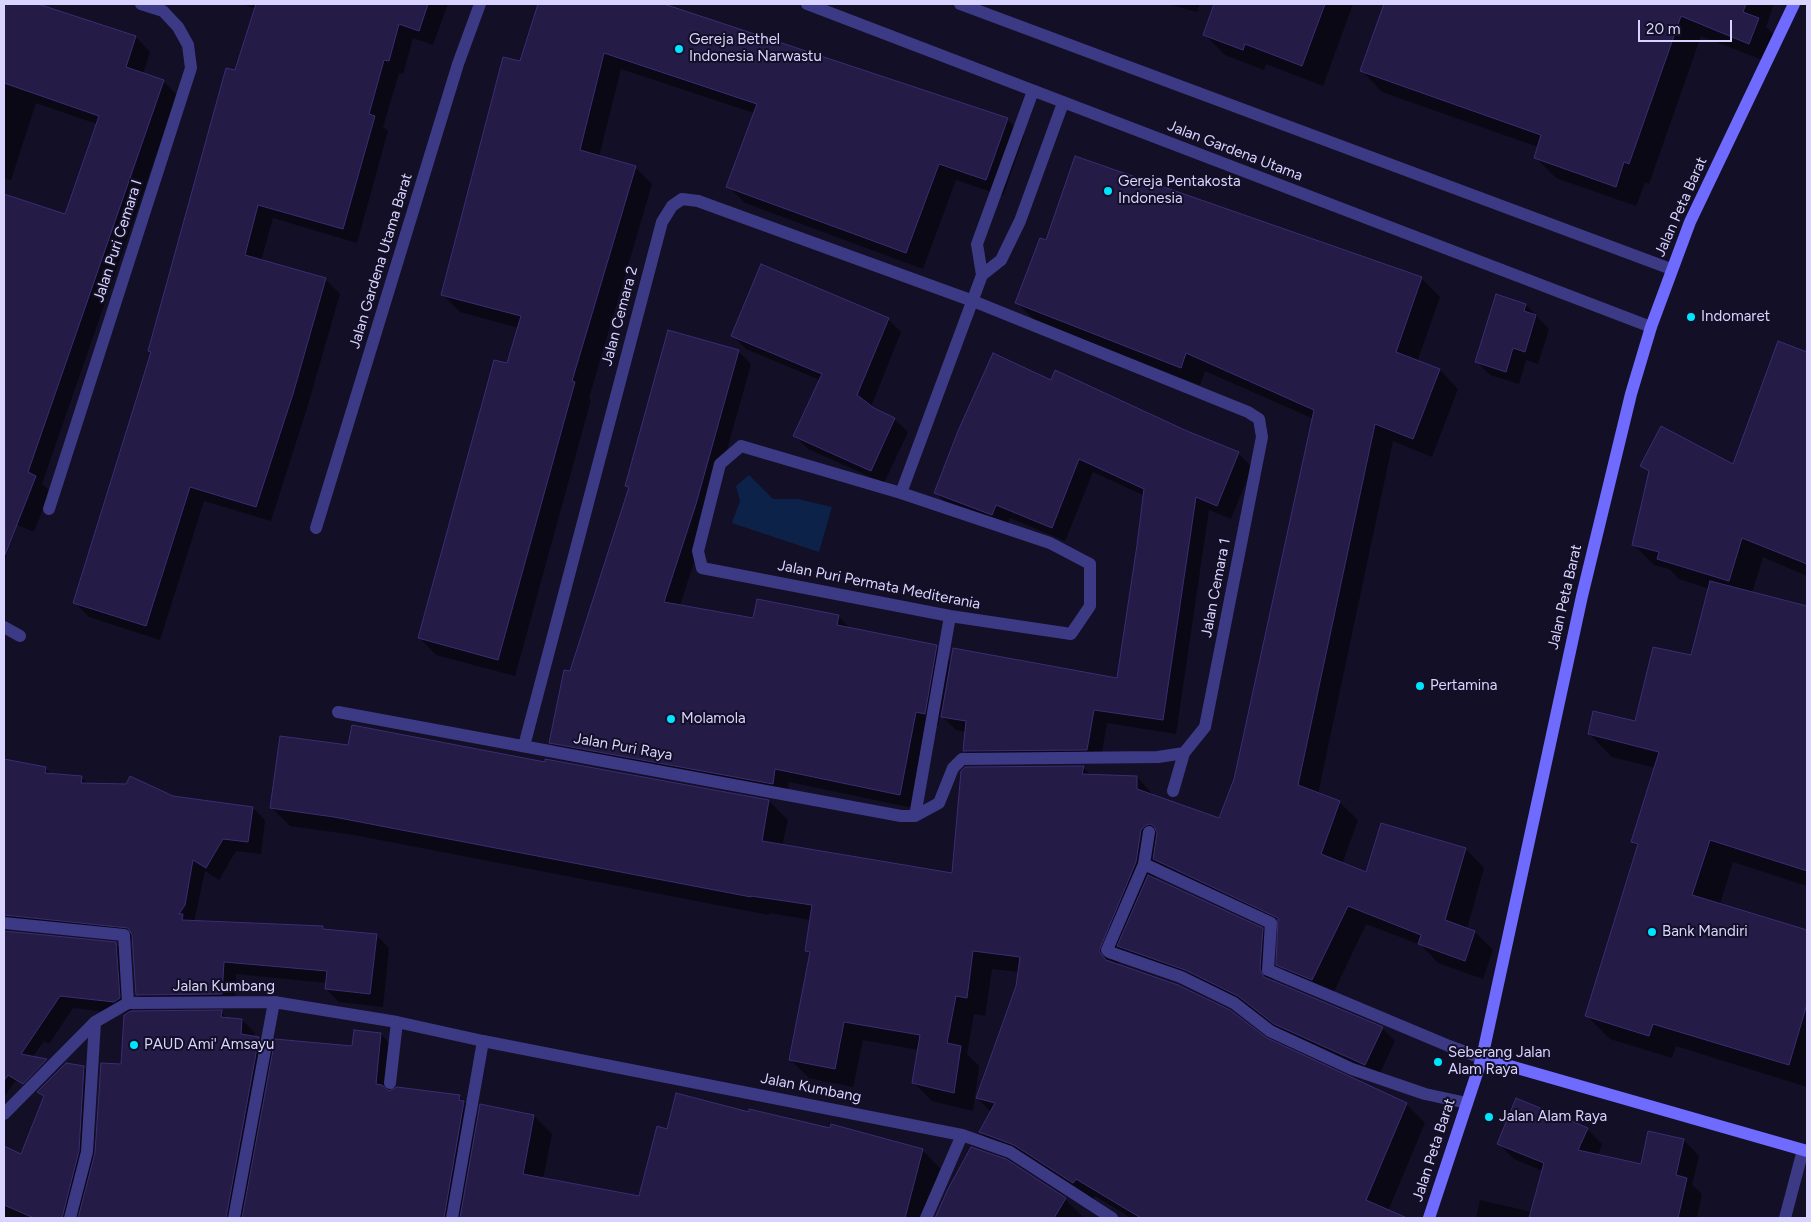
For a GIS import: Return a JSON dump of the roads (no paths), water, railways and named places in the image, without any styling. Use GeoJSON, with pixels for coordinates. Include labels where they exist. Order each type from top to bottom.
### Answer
{"type":"FeatureCollection","features":[{"type":"Feature","properties":{"kind":"main road","name":"Jalan Peta Barat"},"geometry":{"type":"LineString","coordinates":[[1429,1218],[1482,1058],[1582,596],[1631,394],[1651,327],[1690,222],[1794,4]]}},
{"type":"Feature","properties":{"kind":"main road"},"geometry":{"type":"LineString","coordinates":[[1482,1058],[1805,1151]]}},
{"type":"Feature","properties":{"kind":"street","name":"Jalan Puri Cemara I"},"geometry":{"type":"LineString","coordinates":[[49,508],[191,68],[188,45],[178,26],[163,11],[141,4]]}},
{"type":"Feature","properties":{"kind":"street","name":"Jalan Gardena Utama Barat"},"geometry":{"type":"LineString","coordinates":[[316,528],[458,64],[480,4]]}},
{"type":"Feature","properties":{"kind":"street","name":"Jalan Gardena Utama"},"geometry":{"type":"LineString","coordinates":[[808,4],[1033,92],[1651,327]]}},
{"type":"Feature","properties":{"kind":"street"},"geometry":{"type":"LineString","coordinates":[[960,4],[1671,269]]}},
{"type":"Feature","properties":{"kind":"street"},"geometry":{"type":"LineString","coordinates":[[901,493],[982,275],[977,244],[1033,92]]}},
{"type":"Feature","properties":{"kind":"street"},"geometry":{"type":"LineString","coordinates":[[982,275],[1001,260],[1020,221],[1063,103]]}},
{"type":"Feature","properties":{"kind":"street","name":"Jalan Cemara 2"},"geometry":{"type":"LineString","coordinates":[[524,746],[662,222],[672,206],[682,199],[698,201],[973,301]]}},
{"type":"Feature","properties":{"kind":"street","name":"Jalan Cemara 1"},"geometry":{"type":"LineString","coordinates":[[973,301],[1248,412],[1259,419],[1262,437],[1204,727],[1184,753]]}},
{"type":"Feature","properties":{"kind":"street","name":"Jalan Puri Permata Mediterania"},"geometry":{"type":"LineString","coordinates":[[741,446],[901,493],[1050,543],[1090,564],[1090,606],[1071,634],[950,616],[702,568],[698,551],[720,464],[741,446]]}},
{"type":"Feature","properties":{"kind":"street"},"geometry":{"type":"LineString","coordinates":[[915,816],[950,616]]}},
{"type":"Feature","properties":{"kind":"street"},"geometry":{"type":"LineString","coordinates":[[4,627],[20,636]]}},
{"type":"Feature","properties":{"kind":"street","name":"Jalan Puri Raya"},"geometry":{"type":"LineString","coordinates":[[338,712],[901,816],[915,816]]}},
{"type":"Feature","properties":{"kind":"street"},"geometry":{"type":"LineString","coordinates":[[915,816],[939,803],[953,768],[962,758],[1158,757],[1184,753],[1173,791]]}},
{"type":"Feature","properties":{"kind":"street"},"geometry":{"type":"LineString","coordinates":[[1149,832],[1144,864],[1107,950],[1109,952],[1181,977],[1234,1004],[1270,1031],[1352,1069],[1425,1094],[1467,1103]]}},
{"type":"Feature","properties":{"kind":"street"},"geometry":{"type":"LineString","coordinates":[[1144,864],[1271,923],[1268,970],[1482,1058]]}},
{"type":"Feature","properties":{"kind":"street"},"geometry":{"type":"LineString","coordinates":[[4,922],[124,936],[128,1003]]}},
{"type":"Feature","properties":{"kind":"street"},"geometry":{"type":"LineString","coordinates":[[234,1218],[274,1002]]}},
{"type":"Feature","properties":{"kind":"street","name":"Jalan Kumbang"},"geometry":{"type":"LineString","coordinates":[[4,1114],[95,1022],[128,1003],[274,1002],[398,1022],[483,1041],[962,1134],[1010,1152],[1112,1218]]}},
{"type":"Feature","properties":{"kind":"street"},"geometry":{"type":"LineString","coordinates":[[70,1218],[87,1152],[95,1022]]}},
{"type":"Feature","properties":{"kind":"street"},"geometry":{"type":"LineString","coordinates":[[390,1083],[398,1022]]}},
{"type":"Feature","properties":{"kind":"street"},"geometry":{"type":"LineString","coordinates":[[452,1218],[483,1041]]}},
{"type":"Feature","properties":{"kind":"street"},"geometry":{"type":"LineString","coordinates":[[926,1218],[962,1134]]}},
{"type":"Feature","properties":{"kind":"street"},"geometry":{"type":"LineString","coordinates":[[1785,1218],[1805,1151]]}},
{"type":"Feature","properties":{"kind":"water"},"geometry":{"type":"Polygon","coordinates":[[[749,475],[773,499],[798,499],[832,507],[819,552],[732,523],[740,501],[736,486],[749,475]]]}},
{"type":"Feature","properties":{"kind":"place","name":"Gereja Bethel Indonesia Narwastu"},"geometry":{"type":"Point","coordinates":[679,49]}},
{"type":"Feature","properties":{"kind":"place","name":"Gereja Pentakosta Indonesia"},"geometry":{"type":"Point","coordinates":[1108,191]}},
{"type":"Feature","properties":{"kind":"place","name":"Indomaret"},"geometry":{"type":"Point","coordinates":[1691,317]}},
{"type":"Feature","properties":{"kind":"place","name":"Pertamina"},"geometry":{"type":"Point","coordinates":[1420,686]}},
{"type":"Feature","properties":{"kind":"place","name":"Molamola"},"geometry":{"type":"Point","coordinates":[671,719]}},
{"type":"Feature","properties":{"kind":"place","name":"Bank Mandiri"},"geometry":{"type":"Point","coordinates":[1652,932]}},
{"type":"Feature","properties":{"kind":"place","name":"PAUD Ami' Amsayu"},"geometry":{"type":"Point","coordinates":[134,1045]}},
{"type":"Feature","properties":{"kind":"place","name":"Seberang Jalan Alam Raya"},"geometry":{"type":"Point","coordinates":[1438,1062]}},
{"type":"Feature","properties":{"kind":"place","name":"Jalan Alam Raya"},"geometry":{"type":"Point","coordinates":[1489,1117]}}]}
